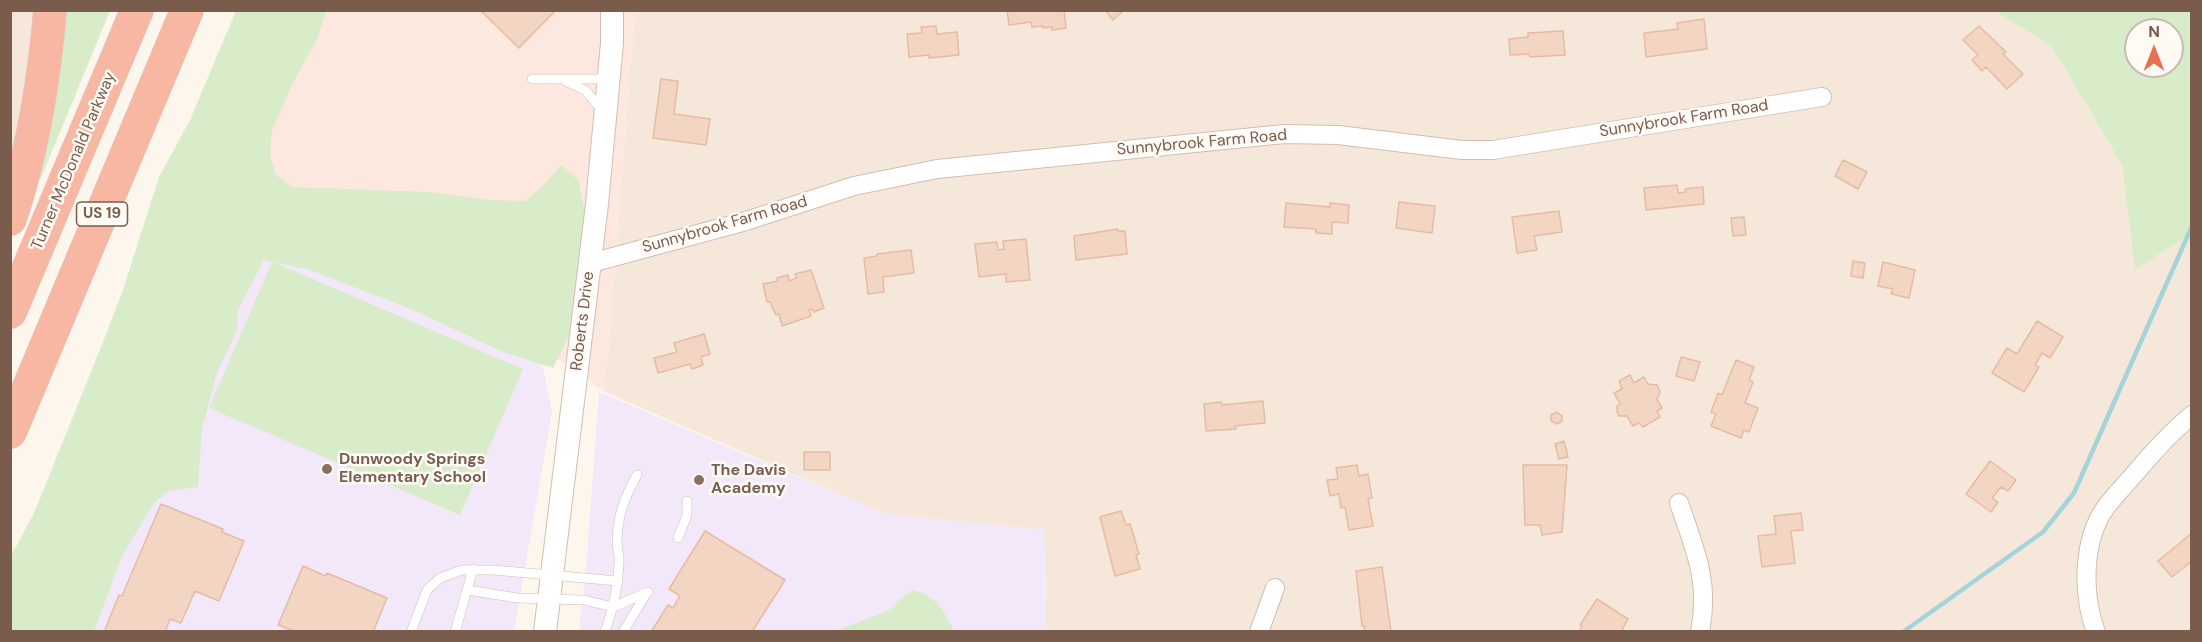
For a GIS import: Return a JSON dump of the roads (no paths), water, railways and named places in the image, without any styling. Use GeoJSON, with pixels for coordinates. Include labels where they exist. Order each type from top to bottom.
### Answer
{"type":"FeatureCollection","features":[{"type":"Feature","properties":{"kind":"highway"},"geometry":{"type":"LineString","coordinates":[[10,219],[29,158],[43,83],[50,10]]}},
{"type":"Feature","properties":{"kind":"highway","name":"Turner McDonald Parkway"},"geometry":{"type":"LineString","coordinates":[[10,312],[137,10]]}},
{"type":"Feature","properties":{"kind":"highway","name":"US 19"},"geometry":{"type":"LineString","coordinates":[[10,432],[187,10]]}},
{"type":"Feature","properties":{"kind":"street","name":"Roberts Drive"},"geometry":{"type":"LineString","coordinates":[[545,632],[591,263],[609,79],[612,10]]}},
{"type":"Feature","properties":{"kind":"street","name":"Sunnybrook Farm Road"},"geometry":{"type":"LineString","coordinates":[[591,263],[746,221],[854,186],[937,169],[1284,134],[1338,135],[1462,150],[1494,150],[1822,97]]}},
{"type":"Feature","properties":{"kind":"street"},"geometry":{"type":"LineString","coordinates":[[2096,632],[2087,593],[2086,569],[2094,535],[2105,508],[2169,434],[2192,415]]}},
{"type":"Feature","properties":{"kind":"street"},"geometry":{"type":"LineString","coordinates":[[1679,502],[1700,566],[1704,591],[1700,632]]}},
{"type":"Feature","properties":{"kind":"street"},"geometry":{"type":"LineString","coordinates":[[1259,632],[1275,588]]}},
{"type":"Feature","properties":{"kind":"lane"},"geometry":{"type":"LineString","coordinates":[[532,79],[609,79]]}},
{"type":"Feature","properties":{"kind":"lane"},"geometry":{"type":"LineString","coordinates":[[553,80],[566,82],[585,90],[597,103],[605,120]]}},
{"type":"Feature","properties":{"kind":"lane"},"geometry":{"type":"LineString","coordinates":[[605,632],[618,581],[620,559],[617,542],[620,519],[629,489],[637,475]]}},
{"type":"Feature","properties":{"kind":"lane"},"geometry":{"type":"LineString","coordinates":[[678,538],[687,515],[687,501]]}},
{"type":"Feature","properties":{"kind":"lane"},"geometry":{"type":"LineString","coordinates":[[455,632],[473,570]]}},
{"type":"Feature","properties":{"kind":"lane"},"geometry":{"type":"LineString","coordinates":[[411,632],[427,590],[432,584],[451,574],[473,570],[552,587],[584,600],[613,607],[648,592],[623,632]]}},
{"type":"Feature","properties":{"kind":"lane"},"geometry":{"type":"LineString","coordinates":[[468,590],[517,598],[552,587],[618,581]]}},
{"type":"Feature","properties":{"kind":"waterway"},"geometry":{"type":"LineString","coordinates":[[1903,632],[2043,532],[2074,493],[2192,226]]}},
{"type":"Feature","properties":{"kind":"place","name":"Dunwoody Springs Elementary School"},"geometry":{"type":"Point","coordinates":[327,469]}},
{"type":"Feature","properties":{"kind":"place","name":"The Davis Academy"},"geometry":{"type":"Point","coordinates":[699,480]}}]}
